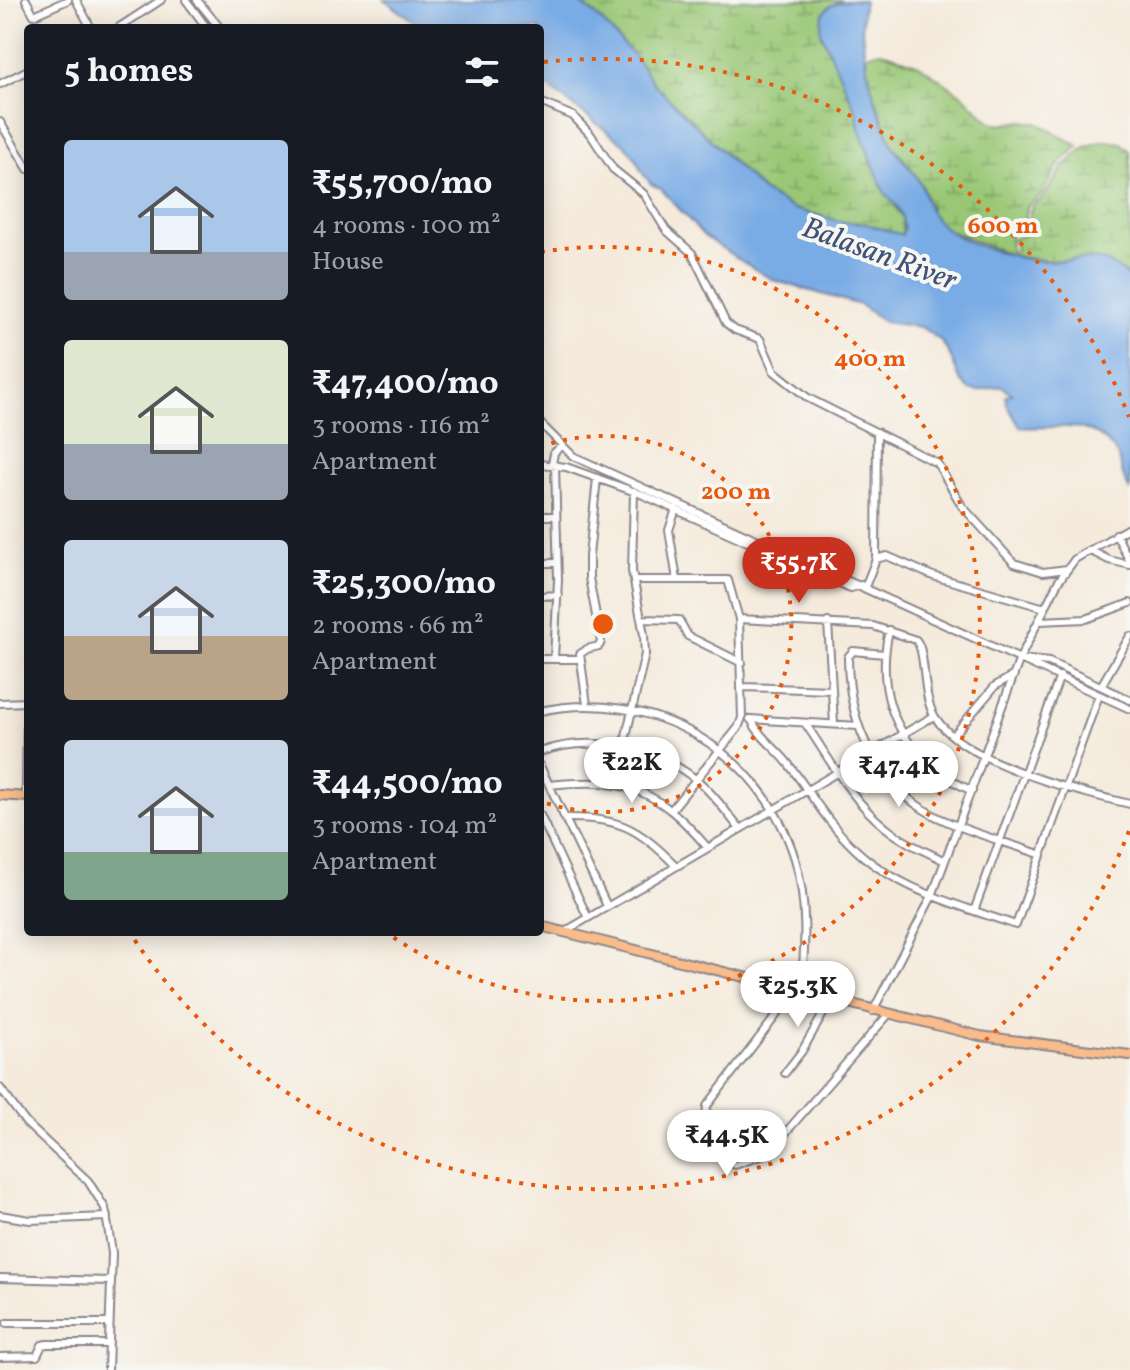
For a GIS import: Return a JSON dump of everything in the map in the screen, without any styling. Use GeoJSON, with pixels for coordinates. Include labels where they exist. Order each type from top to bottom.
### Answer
{"type":"FeatureCollection","features":[{"type":"Feature","properties":{"kind":"main road"},"geometry":{"type":"LineString","coordinates":[[0,795],[24,797]]}},
{"type":"Feature","properties":{"kind":"main road"},"geometry":{"type":"LineString","coordinates":[[544,927],[980,1036],[1130,1055]]}},
{"type":"Feature","properties":{"kind":"street"},"geometry":{"type":"LineString","coordinates":[[26,0],[34,15],[68,0]]}},
{"type":"Feature","properties":{"kind":"street"},"geometry":{"type":"LineString","coordinates":[[76,0],[89,24]]}},
{"type":"Feature","properties":{"kind":"street"},"geometry":{"type":"LineString","coordinates":[[124,24],[161,0]]}},
{"type":"Feature","properties":{"kind":"street"},"geometry":{"type":"LineString","coordinates":[[186,0],[204,24]]}},
{"type":"Feature","properties":{"kind":"street"},"geometry":{"type":"LineString","coordinates":[[197,0],[217,24]]}},
{"type":"Feature","properties":{"kind":"street"},"geometry":{"type":"LineString","coordinates":[[0,84],[24,72]]}},
{"type":"Feature","properties":{"kind":"street"},"geometry":{"type":"LineString","coordinates":[[544,104],[573,116],[591,135],[613,169],[644,194],[660,222],[692,253],[726,323],[735,330],[760,339],[778,376],[808,398],[937,463],[962,506],[1014,563],[1043,572],[1067,569]]}},
{"type":"Feature","properties":{"kind":"street"},"geometry":{"type":"LineString","coordinates":[[0,122],[24,159]]}},
{"type":"Feature","properties":{"kind":"street"},"geometry":{"type":"LineString","coordinates":[[544,427],[573,456],[1130,709]]}},
{"type":"Feature","properties":{"kind":"street"},"geometry":{"type":"LineString","coordinates":[[863,586],[876,559],[877,432]]}},
{"type":"Feature","properties":{"kind":"street"},"geometry":{"type":"LineString","coordinates":[[554,658],[558,595],[554,453],[561,446]]}},
{"type":"Feature","properties":{"kind":"street"},"geometry":{"type":"LineString","coordinates":[[544,464],[554,464],[634,491],[850,588],[863,586]]}},
{"type":"Feature","properties":{"kind":"street"},"geometry":{"type":"LineString","coordinates":[[587,705],[580,659],[582,651],[599,646],[601,642],[589,578],[597,478]]}},
{"type":"Feature","properties":{"kind":"street"},"geometry":{"type":"LineString","coordinates":[[615,784],[645,654],[634,580],[634,491]]}},
{"type":"Feature","properties":{"kind":"street"},"geometry":{"type":"LineString","coordinates":[[676,509],[669,530],[677,580]]}},
{"type":"Feature","properties":{"kind":"street"},"geometry":{"type":"LineString","coordinates":[[544,516],[555,516]]}},
{"type":"Feature","properties":{"kind":"street"},"geometry":{"type":"LineString","coordinates":[[873,1011],[932,896],[1014,675],[1045,608],[1075,559],[1130,527]]}},
{"type":"Feature","properties":{"kind":"street"},"geometry":{"type":"LineString","coordinates":[[1089,550],[1114,562],[1130,563],[1116,534]]}},
{"type":"Feature","properties":{"kind":"street"},"geometry":{"type":"LineString","coordinates":[[876,559],[887,556],[933,576],[1045,608]]}},
{"type":"Feature","properties":{"kind":"street"},"geometry":{"type":"LineString","coordinates":[[544,563],[557,563]]}},
{"type":"Feature","properties":{"kind":"street"},"geometry":{"type":"LineString","coordinates":[[634,580],[728,580],[739,619],[742,718],[672,809]]}},
{"type":"Feature","properties":{"kind":"street"},"geometry":{"type":"LineString","coordinates":[[544,596],[558,595]]}},
{"type":"Feature","properties":{"kind":"street"},"geometry":{"type":"LineString","coordinates":[[1039,621],[1086,619],[1130,603]]}},
{"type":"Feature","properties":{"kind":"street"},"geometry":{"type":"LineString","coordinates":[[641,619],[679,620],[688,636],[742,663]]}},
{"type":"Feature","properties":{"kind":"street"},"geometry":{"type":"LineString","coordinates":[[739,619],[828,622],[889,630],[916,640],[921,646],[923,681],[934,716],[953,736],[984,757],[1066,786],[1130,804]]}},
{"type":"Feature","properties":{"kind":"street"},"geometry":{"type":"LineString","coordinates":[[828,622],[834,724]]}},
{"type":"Feature","properties":{"kind":"street"},"geometry":{"type":"LineString","coordinates":[[889,630],[884,654],[885,686],[902,733],[929,766],[972,791]]}},
{"type":"Feature","properties":{"kind":"street"},"geometry":{"type":"LineString","coordinates":[[1101,686],[1130,636]]}},
{"type":"Feature","properties":{"kind":"street"},"geometry":{"type":"LineString","coordinates":[[884,654],[853,651],[848,657],[850,699],[869,752],[907,796],[939,817],[1042,855]]}},
{"type":"Feature","properties":{"kind":"street"},"geometry":{"type":"LineString","coordinates":[[544,659],[580,659]]}},
{"type":"Feature","properties":{"kind":"street"},"geometry":{"type":"LineString","coordinates":[[1023,659],[1044,660],[1128,699],[1130,689]]}},
{"type":"Feature","properties":{"kind":"street"},"geometry":{"type":"LineString","coordinates":[[953,736],[995,686],[1014,675]]}},
{"type":"Feature","properties":{"kind":"street"},"geometry":{"type":"LineString","coordinates":[[974,911],[1060,676]]}},
{"type":"Feature","properties":{"kind":"street"},"geometry":{"type":"LineString","coordinates":[[743,687],[831,690]]}},
{"type":"Feature","properties":{"kind":"street"},"geometry":{"type":"LineString","coordinates":[[751,719],[758,732],[788,762],[828,820],[855,850],[887,873],[932,896],[1016,925],[1099,695]]}},
{"type":"Feature","properties":{"kind":"street"},"geometry":{"type":"LineString","coordinates":[[0,703],[24,702]]}},
{"type":"Feature","properties":{"kind":"street"},"geometry":{"type":"LineString","coordinates":[[544,710],[587,705],[633,710],[676,723],[719,751],[758,787],[773,808],[796,862],[805,931],[798,992],[707,1106],[706,1117],[727,1159],[735,1165],[761,1156],[774,1146],[888,1015]]}},
{"type":"Feature","properties":{"kind":"street"},"geometry":{"type":"LineString","coordinates":[[564,932],[934,716]]}},
{"type":"Feature","properties":{"kind":"street"},"geometry":{"type":"LineString","coordinates":[[742,718],[858,726]]}},
{"type":"Feature","properties":{"kind":"street"},"geometry":{"type":"LineString","coordinates":[[805,723],[862,804],[882,824],[908,843],[945,861]]}},
{"type":"Feature","properties":{"kind":"street"},"geometry":{"type":"LineString","coordinates":[[544,751],[579,744],[623,747],[659,759],[697,780],[739,828]]}},
{"type":"Feature","properties":{"kind":"street"},"geometry":{"type":"LineString","coordinates":[[544,774],[607,906]]}},
{"type":"Feature","properties":{"kind":"street"},"geometry":{"type":"LineString","coordinates":[[549,785],[586,781],[640,791],[672,809],[707,847]]}},
{"type":"Feature","properties":{"kind":"street"},"geometry":{"type":"LineString","coordinates":[[565,818],[617,822],[646,837],[675,865]]}},
{"type":"Feature","properties":{"kind":"street"},"geometry":{"type":"LineString","coordinates":[[544,824],[588,918]]}},
{"type":"Feature","properties":{"kind":"street"},"geometry":{"type":"LineString","coordinates":[[785,1073],[802,1051],[831,1000]]}},
{"type":"Feature","properties":{"kind":"street"},"geometry":{"type":"LineString","coordinates":[[0,1088],[26,1123],[96,1191],[107,1217],[111,1240],[108,1370]]}},
{"type":"Feature","properties":{"kind":"street"},"geometry":{"type":"LineString","coordinates":[[0,1215],[30,1220],[107,1217]]}},
{"type":"Feature","properties":{"kind":"street"},"geometry":{"type":"LineString","coordinates":[[0,1278],[109,1281]]}},
{"type":"Feature","properties":{"kind":"street"},"geometry":{"type":"LineString","coordinates":[[7,1323],[109,1323]]}},
{"type":"Feature","properties":{"kind":"street"},"geometry":{"type":"LineString","coordinates":[[0,1357],[37,1356],[42,1345],[47,1344],[108,1344]]}},
{"type":"Feature","properties":{"kind":"green space"},"geometry":{"type":"Polygon","coordinates":[[[577,0],[842,0],[830,6],[821,33],[857,113],[871,162],[902,218],[902,235],[863,223],[843,222],[794,209],[763,191],[653,83],[636,58],[598,17],[577,0]]]}},
{"type":"Feature","properties":{"kind":"green space"},"geometry":{"type":"Polygon","coordinates":[[[880,51],[919,65],[965,97],[989,121],[1000,125],[1023,121],[1037,123],[1078,146],[1060,163],[1040,196],[1026,207],[1027,230],[1010,231],[1011,255],[947,230],[928,209],[922,186],[892,145],[868,77],[866,55],[880,51]]]}},
{"type":"Feature","properties":{"kind":"green space"},"geometry":{"type":"Polygon","coordinates":[[[1103,141],[1121,143],[1130,151],[1130,277],[1120,271],[1076,259],[1050,261],[1013,256],[1016,248],[1013,239],[1031,232],[1029,213],[1033,205],[1042,199],[1064,166],[1085,147],[1103,141]]]}},
{"type":"Feature","properties":{"kind":"water","name":"Balasan River"},"geometry":{"type":"Polygon","coordinates":[[[385,0],[577,0],[598,17],[636,58],[653,83],[762,191],[794,209],[843,222],[863,223],[902,235],[902,218],[897,206],[884,192],[859,128],[857,113],[821,33],[823,15],[832,5],[864,0],[862,35],[878,109],[894,148],[919,181],[937,220],[960,237],[998,252],[1041,261],[1099,260],[1130,277],[1130,490],[1117,455],[1104,439],[1081,428],[1020,427],[1007,405],[1006,395],[1012,394],[1002,386],[978,391],[969,389],[960,380],[941,341],[921,327],[884,322],[860,305],[773,280],[704,236],[661,189],[651,184],[624,144],[544,84],[544,24],[417,24],[385,0]]]}}]}
